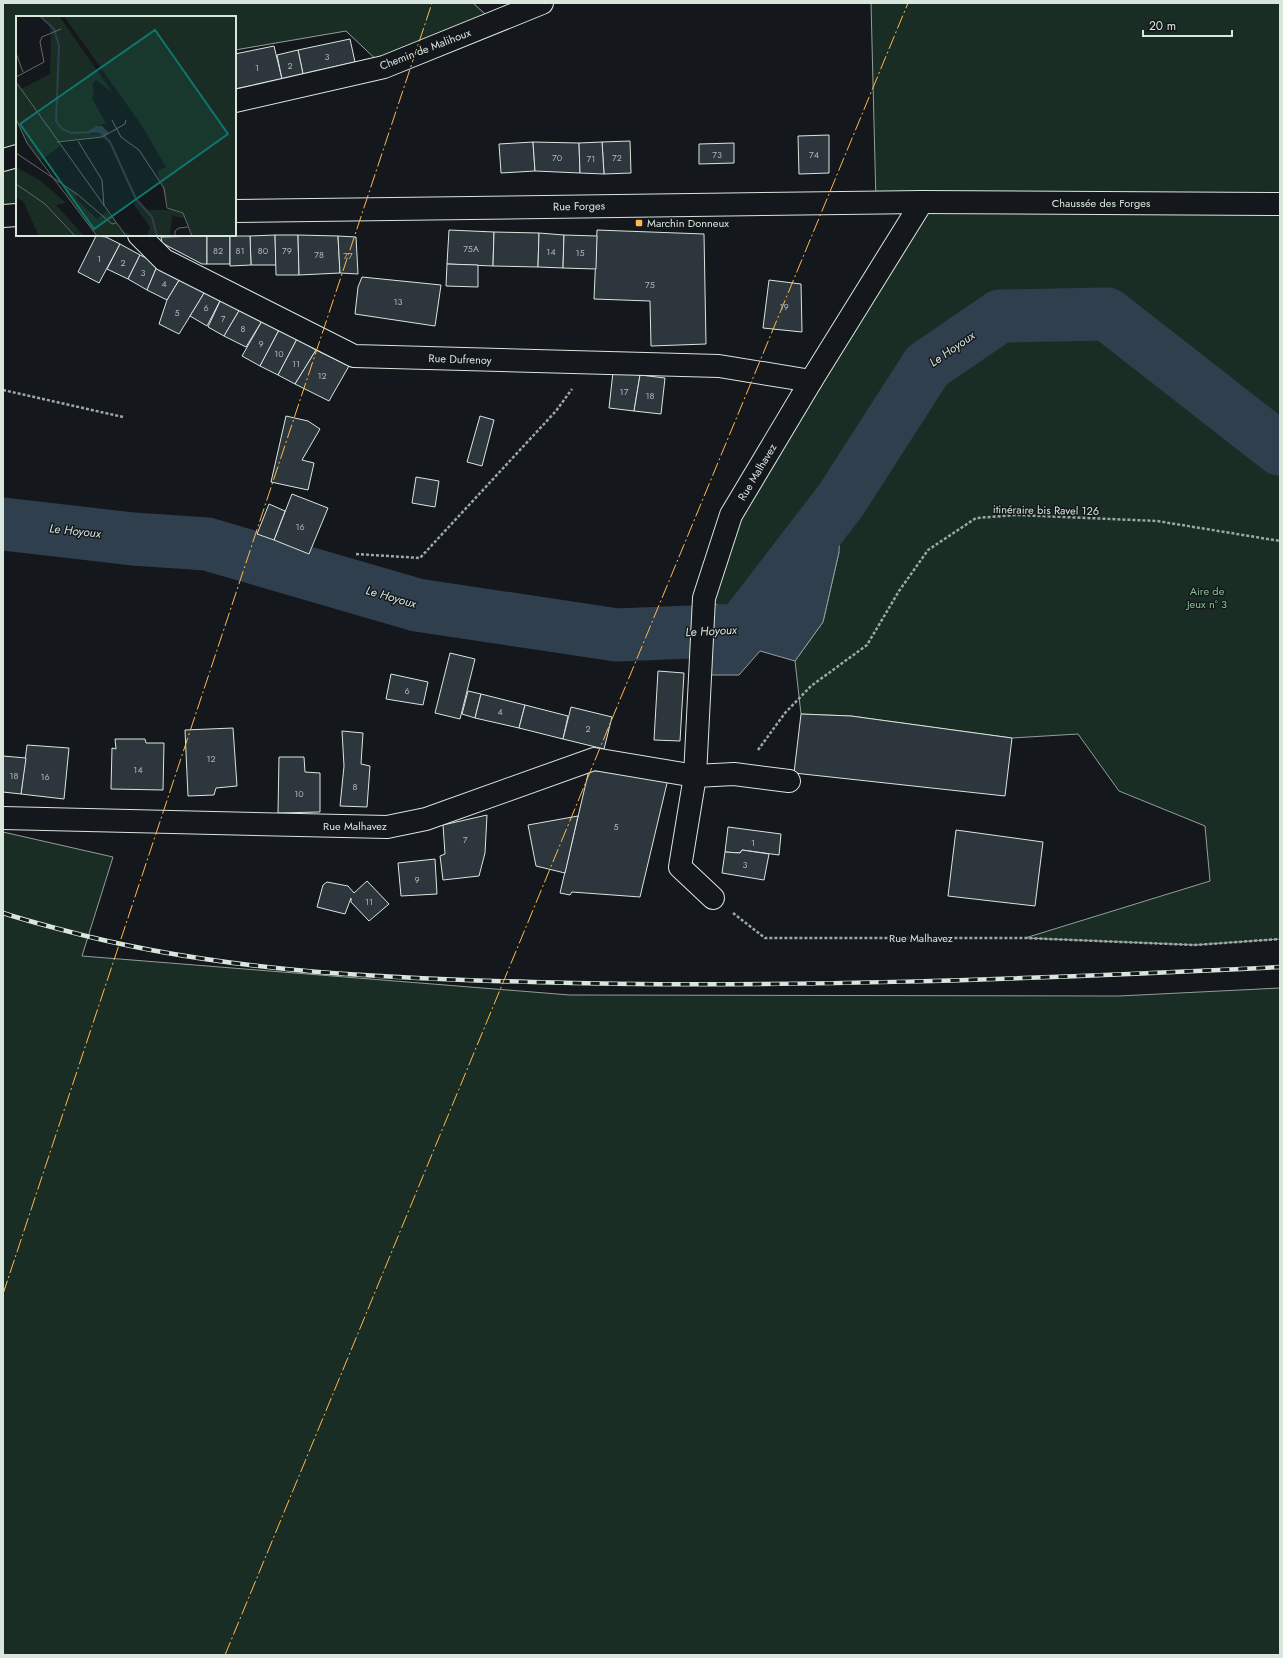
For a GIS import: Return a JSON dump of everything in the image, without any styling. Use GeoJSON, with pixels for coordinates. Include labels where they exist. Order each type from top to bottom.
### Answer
{"type":"FeatureCollection","features":[{"type":"Feature","properties":{"kind":"street","name":"Chemin de Malihoux"},"geometry":{"type":"LineString","coordinates":[[236,101],[384,66],[542,3]]}},
{"type":"Feature","properties":{"kind":"street"},"geometry":{"type":"LineString","coordinates":[[3,160],[16,156]]}},
{"type":"Feature","properties":{"kind":"street","name":"Chaussée des Forges"},"geometry":{"type":"LineString","coordinates":[[922,202],[1280,204]]}},
{"type":"Feature","properties":{"kind":"street","name":"Rue Forges"},"geometry":{"type":"LineString","coordinates":[[236,211],[922,202]]}},
{"type":"Feature","properties":{"kind":"street","name":"Rue Malhavez"},"geometry":{"type":"LineString","coordinates":[[713,898],[680,867],[695,776],[704,598],[732,514],[812,380],[922,202]]}},
{"type":"Feature","properties":{"kind":"street"},"geometry":{"type":"LineString","coordinates":[[3,216],[16,215]]}},
{"type":"Feature","properties":{"kind":"street","name":"Rue Dufrenoy"},"geometry":{"type":"LineString","coordinates":[[140,236],[164,260],[354,356],[719,366],[812,380]]}},
{"type":"Feature","properties":{"kind":"street","name":"Rue Malhavez"},"geometry":{"type":"LineString","coordinates":[[3,818],[387,827],[426,820],[594,759],[695,776],[734,774],[789,781]]}},
{"type":"Feature","properties":{"kind":"path"},"geometry":{"type":"LineString","coordinates":[[356,554],[420,558],[556,412],[590,362]]}},
{"type":"Feature","properties":{"kind":"path"},"geometry":{"type":"LineString","coordinates":[[3,390],[123,417]]}},
{"type":"Feature","properties":{"kind":"path","name":"itinéraire bis Ravel 126"},"geometry":{"type":"LineString","coordinates":[[734,774],[754,755],[785,713],[811,686],[867,645],[899,591],[928,550],[976,518],[1017,515],[1157,521],[1280,540]]}},
{"type":"Feature","properties":{"kind":"path","name":"Rue Malhavez"},"geometry":{"type":"LineString","coordinates":[[713,898],[765,938],[1025,938],[1195,945],[1280,939]]}},
{"type":"Feature","properties":{"kind":"green space"},"geometry":{"type":"Polygon","coordinates":[[[3,3],[473,3],[494,22],[384,67],[346,31],[236,50],[236,16],[16,16],[16,215],[3,216],[3,3]]]}},
{"type":"Feature","properties":{"kind":"green space","name":"Aire de Jeux n° 3"},"geometry":{"type":"Polygon","coordinates":[[[871,3],[1280,3],[1280,939],[1195,945],[1025,938],[1210,881],[1205,826],[1119,791],[1078,734],[1012,738],[851,716],[801,714],[795,661],[823,622],[839,552],[798,520],[740,617],[704,598],[731,515],[922,203],[876,203],[871,3]]]}},
{"type":"Feature","properties":{"kind":"green space"},"geometry":{"type":"Polygon","coordinates":[[[3,832],[113,857],[82,956],[570,995],[1119,996],[1280,988],[1280,1655],[3,1655],[3,832]]]}},
{"type":"Feature","properties":{"kind":"water"},"geometry":{"type":"Polygon","coordinates":[[[841,500],[839,552],[823,622],[795,661],[760,651],[739,675],[699,675],[704,598],[740,617],[798,520],[841,500]]]}},
{"type":"Feature","properties":{"kind":"building"},"geometry":{"type":"Polygon","coordinates":[[[350,39],[355,62],[303,74],[298,50],[350,39]]]}},
{"type":"Feature","properties":{"kind":"building"},"geometry":{"type":"Polygon","coordinates":[[[274,46],[282,79],[236,89],[236,54],[274,46]]]}},
{"type":"Feature","properties":{"kind":"building"},"geometry":{"type":"Polygon","coordinates":[[[298,50],[303,74],[282,79],[277,55],[298,50]]]}},
{"type":"Feature","properties":{"kind":"building"},"geometry":{"type":"Polygon","coordinates":[[[829,135],[829,173],[799,174],[798,136],[829,135]]]}},
{"type":"Feature","properties":{"kind":"building"},"geometry":{"type":"Polygon","coordinates":[[[630,141],[631,173],[604,174],[602,142],[630,141]]]}},
{"type":"Feature","properties":{"kind":"building"},"geometry":{"type":"Polygon","coordinates":[[[533,142],[535,171],[501,173],[499,144],[533,142]]]}},
{"type":"Feature","properties":{"kind":"building"},"geometry":{"type":"Polygon","coordinates":[[[533,142],[579,143],[580,173],[535,171],[533,142]]]}},
{"type":"Feature","properties":{"kind":"building"},"geometry":{"type":"Polygon","coordinates":[[[602,142],[604,174],[580,173],[579,143],[602,142]]]}},
{"type":"Feature","properties":{"kind":"building"},"geometry":{"type":"Polygon","coordinates":[[[734,143],[734,163],[699,164],[699,144],[734,143]]]}},
{"type":"Feature","properties":{"kind":"building"},"geometry":{"type":"Polygon","coordinates":[[[449,230],[494,232],[493,266],[447,264],[449,230]]]}},
{"type":"Feature","properties":{"kind":"building"},"geometry":{"type":"Polygon","coordinates":[[[597,230],[704,234],[706,344],[651,346],[650,301],[594,299],[597,230]]]}},
{"type":"Feature","properties":{"kind":"building"},"geometry":{"type":"Polygon","coordinates":[[[494,232],[539,233],[538,267],[493,266],[494,232]]]}},
{"type":"Feature","properties":{"kind":"building"},"geometry":{"type":"Polygon","coordinates":[[[539,233],[564,235],[563,268],[538,267],[539,233]]]}},
{"type":"Feature","properties":{"kind":"building"},"geometry":{"type":"Polygon","coordinates":[[[275,235],[276,265],[251,265],[250,236],[275,235]]]}},
{"type":"Feature","properties":{"kind":"building"},"geometry":{"type":"Polygon","coordinates":[[[275,235],[298,235],[299,275],[276,275],[275,235]]]}},
{"type":"Feature","properties":{"kind":"building"},"geometry":{"type":"Polygon","coordinates":[[[298,235],[338,236],[340,273],[299,275],[298,235]]]}},
{"type":"Feature","properties":{"kind":"building"},"geometry":{"type":"Polygon","coordinates":[[[564,235],[597,236],[596,269],[563,268],[564,235]]]}},
{"type":"Feature","properties":{"kind":"building"},"geometry":{"type":"Polygon","coordinates":[[[96,236],[106,237],[120,244],[99,283],[78,272],[96,236]]]}},
{"type":"Feature","properties":{"kind":"building"},"geometry":{"type":"Polygon","coordinates":[[[207,236],[207,264],[202,264],[162,243],[161,237],[207,236]]]}},
{"type":"Feature","properties":{"kind":"building"},"geometry":{"type":"Polygon","coordinates":[[[207,236],[230,236],[230,264],[207,264],[207,236]]]}},
{"type":"Feature","properties":{"kind":"building"},"geometry":{"type":"Polygon","coordinates":[[[230,236],[250,236],[251,265],[230,266],[230,236]]]}},
{"type":"Feature","properties":{"kind":"building"},"geometry":{"type":"Polygon","coordinates":[[[338,236],[356,237],[358,274],[340,273],[338,236]]]}},
{"type":"Feature","properties":{"kind":"building"},"geometry":{"type":"Polygon","coordinates":[[[120,244],[140,255],[128,279],[107,269],[120,244]]]}},
{"type":"Feature","properties":{"kind":"building"},"geometry":{"type":"Polygon","coordinates":[[[140,255],[158,264],[147,290],[128,279],[140,255]]]}},
{"type":"Feature","properties":{"kind":"building"},"geometry":{"type":"Polygon","coordinates":[[[158,264],[181,277],[167,300],[147,290],[158,264]]]}},
{"type":"Feature","properties":{"kind":"building"},"geometry":{"type":"Polygon","coordinates":[[[447,264],[478,265],[478,287],[446,286],[447,264]]]}},
{"type":"Feature","properties":{"kind":"building"},"geometry":{"type":"Polygon","coordinates":[[[181,277],[206,290],[179,334],[159,324],[167,300],[181,277]]]}},
{"type":"Feature","properties":{"kind":"building"},"geometry":{"type":"Polygon","coordinates":[[[362,277],[441,285],[435,326],[355,314],[358,287],[362,277]]]}},
{"type":"Feature","properties":{"kind":"building"},"geometry":{"type":"Polygon","coordinates":[[[769,280],[801,284],[802,332],[763,328],[769,280]]]}},
{"type":"Feature","properties":{"kind":"building"},"geometry":{"type":"Polygon","coordinates":[[[206,290],[221,299],[207,326],[190,316],[206,290]]]}},
{"type":"Feature","properties":{"kind":"building"},"geometry":{"type":"Polygon","coordinates":[[[221,299],[240,309],[224,336],[208,327],[221,299]]]}},
{"type":"Feature","properties":{"kind":"building"},"geometry":{"type":"Polygon","coordinates":[[[240,309],[262,321],[246,347],[224,336],[240,309]]]}},
{"type":"Feature","properties":{"kind":"building"},"geometry":{"type":"Polygon","coordinates":[[[262,321],[279,330],[260,366],[242,356],[262,321]]]}},
{"type":"Feature","properties":{"kind":"building"},"geometry":{"type":"Polygon","coordinates":[[[279,330],[297,339],[278,375],[260,366],[279,330]]]}},
{"type":"Feature","properties":{"kind":"building"},"geometry":{"type":"Polygon","coordinates":[[[297,339],[316,350],[295,384],[278,375],[297,339]]]}},
{"type":"Feature","properties":{"kind":"building"},"geometry":{"type":"Polygon","coordinates":[[[316,350],[349,366],[329,401],[295,384],[316,350]]]}},
{"type":"Feature","properties":{"kind":"building"},"geometry":{"type":"Polygon","coordinates":[[[613,372],[640,375],[634,411],[609,408],[613,372]]]}},
{"type":"Feature","properties":{"kind":"building"},"geometry":{"type":"Polygon","coordinates":[[[640,375],[665,378],[661,414],[634,411],[640,375]]]}},
{"type":"Feature","properties":{"kind":"building"},"geometry":{"type":"Polygon","coordinates":[[[286,416],[308,421],[320,429],[302,460],[314,463],[308,490],[271,482],[286,416]]]}},
{"type":"Feature","properties":{"kind":"building"},"geometry":{"type":"Polygon","coordinates":[[[480,416],[494,420],[482,466],[467,462],[480,416]]]}},
{"type":"Feature","properties":{"kind":"building"},"geometry":{"type":"Polygon","coordinates":[[[416,477],[439,481],[435,507],[412,503],[416,477]]]}},
{"type":"Feature","properties":{"kind":"building"},"geometry":{"type":"Polygon","coordinates":[[[292,494],[328,508],[309,554],[274,540],[292,494]]]}},
{"type":"Feature","properties":{"kind":"building"},"geometry":{"type":"Polygon","coordinates":[[[269,504],[285,511],[274,540],[257,534],[269,504]]]}},
{"type":"Feature","properties":{"kind":"building"},"geometry":{"type":"Polygon","coordinates":[[[450,653],[475,659],[460,719],[435,713],[450,653]]]}},
{"type":"Feature","properties":{"kind":"building"},"geometry":{"type":"Polygon","coordinates":[[[658,671],[684,673],[680,741],[654,740],[658,671]]]}},
{"type":"Feature","properties":{"kind":"building"},"geometry":{"type":"Polygon","coordinates":[[[391,674],[428,682],[423,705],[386,699],[391,674]]]}},
{"type":"Feature","properties":{"kind":"building"},"geometry":{"type":"Polygon","coordinates":[[[468,691],[481,694],[475,718],[462,714],[468,691]]]}},
{"type":"Feature","properties":{"kind":"building"},"geometry":{"type":"Polygon","coordinates":[[[481,694],[525,705],[519,728],[475,718],[481,694]]]}},
{"type":"Feature","properties":{"kind":"building"},"geometry":{"type":"Polygon","coordinates":[[[525,705],[568,716],[563,739],[519,728],[525,705]]]}},
{"type":"Feature","properties":{"kind":"building"},"geometry":{"type":"Polygon","coordinates":[[[571,707],[612,717],[604,749],[563,739],[571,707]]]}},
{"type":"Feature","properties":{"kind":"building"},"geometry":{"type":"Polygon","coordinates":[[[801,714],[851,716],[1012,738],[1005,796],[794,773],[801,714]]]}},
{"type":"Feature","properties":{"kind":"building"},"geometry":{"type":"Polygon","coordinates":[[[233,728],[237,786],[216,788],[214,795],[188,796],[185,730],[233,728]]]}},
{"type":"Feature","properties":{"kind":"building"},"geometry":{"type":"Polygon","coordinates":[[[342,731],[363,733],[361,764],[370,766],[367,807],[340,806],[344,766],[342,731]]]}},
{"type":"Feature","properties":{"kind":"building"},"geometry":{"type":"Polygon","coordinates":[[[115,739],[145,739],[146,743],[164,743],[163,790],[111,789],[112,748],[116,749],[115,739]]]}},
{"type":"Feature","properties":{"kind":"building"},"geometry":{"type":"Polygon","coordinates":[[[27,745],[69,748],[64,799],[21,794],[27,745]]]}},
{"type":"Feature","properties":{"kind":"building"},"geometry":{"type":"Polygon","coordinates":[[[3,756],[26,758],[21,794],[3,792],[3,756]]]}},
{"type":"Feature","properties":{"kind":"building"},"geometry":{"type":"Polygon","coordinates":[[[279,757],[304,757],[305,772],[320,773],[320,812],[278,813],[279,757]]]}},
{"type":"Feature","properties":{"kind":"building"},"geometry":{"type":"Polygon","coordinates":[[[589,770],[668,779],[640,897],[572,892],[570,895],[560,893],[589,770]]]}},
{"type":"Feature","properties":{"kind":"building"},"geometry":{"type":"Polygon","coordinates":[[[487,815],[485,853],[479,876],[443,880],[440,856],[445,854],[443,825],[487,815]]]}},
{"type":"Feature","properties":{"kind":"building"},"geometry":{"type":"Polygon","coordinates":[[[578,816],[565,873],[536,866],[528,825],[578,816]]]}},
{"type":"Feature","properties":{"kind":"building"},"geometry":{"type":"Polygon","coordinates":[[[728,827],[781,834],[779,855],[742,850],[740,853],[725,852],[728,827]]]}},
{"type":"Feature","properties":{"kind":"building"},"geometry":{"type":"Polygon","coordinates":[[[956,830],[1043,842],[1035,906],[948,896],[956,830]]]}},
{"type":"Feature","properties":{"kind":"building"},"geometry":{"type":"Polygon","coordinates":[[[742,850],[769,854],[764,880],[722,873],[725,852],[740,853],[742,850]]]}},
{"type":"Feature","properties":{"kind":"building"},"geometry":{"type":"Polygon","coordinates":[[[435,859],[437,894],[401,896],[398,863],[435,859]]]}},
{"type":"Feature","properties":{"kind":"building"},"geometry":{"type":"Polygon","coordinates":[[[367,881],[389,904],[369,921],[351,902],[351,898],[345,914],[317,907],[323,885],[327,882],[348,886],[354,893],[367,881]]]}},
{"type":"Feature","properties":{"kind":"waterway","name":"Le Hoyoux"},"geometry":{"type":"LineString","coordinates":[[3,524],[133,539],[207,544],[417,605],[617,635],[741,630],[841,500],[927,366],[1000,316],[1107,314],[1280,449]]}},
{"type":"Feature","properties":{"kind":"railway"},"geometry":{"type":"LineString","coordinates":[[3,913],[117,943],[176,954],[294,970],[413,978],[626,984],[906,982],[1280,967]]}},
{"type":"Feature","properties":{"kind":"power"},"geometry":{"type":"LineString","coordinates":[[3,1294],[432,3]]}},
{"type":"Feature","properties":{"kind":"power"},"geometry":{"type":"LineString","coordinates":[[225,1655],[908,3]]}},
{"type":"Feature","properties":{"kind":"place","name":"Marchin Donneux"},"geometry":{"type":"Point","coordinates":[639,223]}}]}
